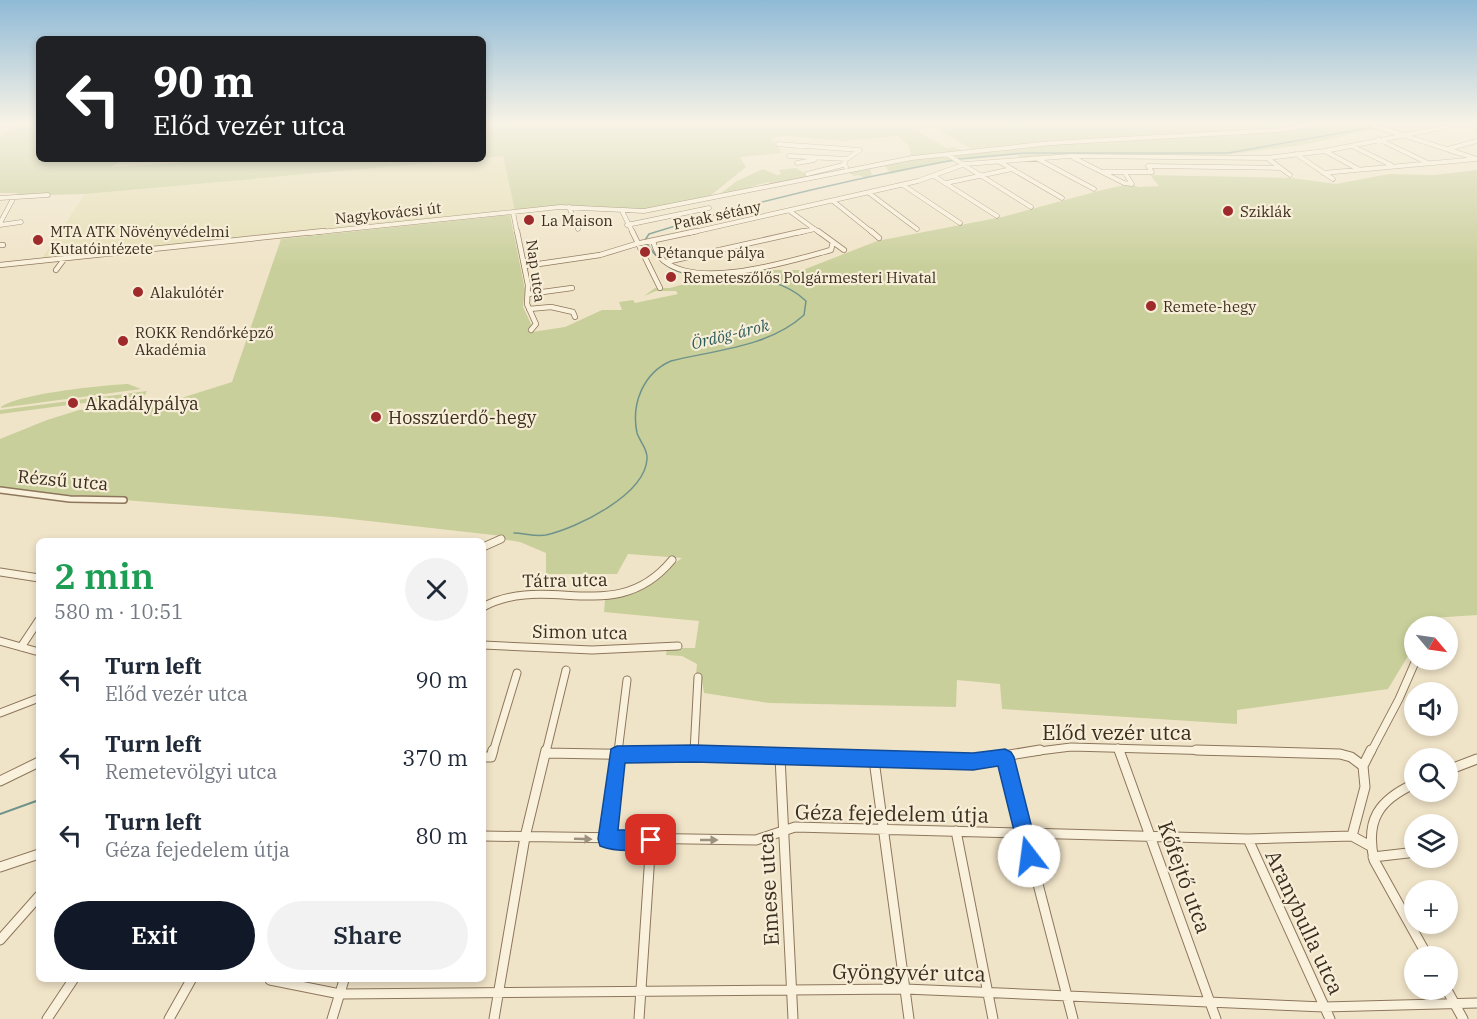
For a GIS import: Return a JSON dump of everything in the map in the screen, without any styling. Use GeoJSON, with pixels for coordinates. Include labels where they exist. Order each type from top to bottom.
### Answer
{"type":"FeatureCollection","features":[{"type":"Feature","properties":{"kind":"street"},"geometry":{"type":"LineString","coordinates":[[807,174],[819,172]]}},
{"type":"Feature","properties":{"kind":"street","name":"Nagykovácsi út"},"geometry":{"type":"LineString","coordinates":[[0,265],[513,212],[569,208],[651,210],[842,172]]}},
{"type":"Feature","properties":{"kind":"street","name":"Patak sétány"},"geometry":{"type":"LineString","coordinates":[[525,266],[600,255],[638,244],[791,212],[903,185],[945,172]]}},
{"type":"Feature","properties":{"kind":"street"},"geometry":{"type":"LineString","coordinates":[[972,172],[1031,207]]}},
{"type":"Feature","properties":{"kind":"street"},"geometry":{"type":"LineString","coordinates":[[946,183],[998,172]]}},
{"type":"Feature","properties":{"kind":"street"},"geometry":{"type":"LineString","coordinates":[[1016,172],[1062,198]]}},
{"type":"Feature","properties":{"kind":"street"},"geometry":{"type":"LineString","coordinates":[[1061,172],[1094,189]]}},
{"type":"Feature","properties":{"kind":"street"},"geometry":{"type":"LineString","coordinates":[[1103,172],[1124,183],[1132,183],[1125,172]]}},
{"type":"Feature","properties":{"kind":"street"},"geometry":{"type":"LineString","coordinates":[[1103,172],[1152,172]]}},
{"type":"Feature","properties":{"kind":"street"},"geometry":{"type":"LineString","coordinates":[[1286,172],[1290,175]]}},
{"type":"Feature","properties":{"kind":"street"},"geometry":{"type":"LineString","coordinates":[[1323,173],[1336,172]]}},
{"type":"Feature","properties":{"kind":"street"},"geometry":{"type":"LineString","coordinates":[[1323,173],[1334,179]]}},
{"type":"Feature","properties":{"kind":"street"},"geometry":{"type":"LineString","coordinates":[[934,176],[997,216]]}},
{"type":"Feature","properties":{"kind":"street"},"geometry":{"type":"LineString","coordinates":[[903,185],[960,223]]}},
{"type":"Feature","properties":{"kind":"street"},"geometry":{"type":"LineString","coordinates":[[868,193],[917,229]]}},
{"type":"Feature","properties":{"kind":"street"},"geometry":{"type":"LineString","coordinates":[[0,198],[48,195]]}},
{"type":"Feature","properties":{"kind":"street"},"geometry":{"type":"LineString","coordinates":[[0,224],[14,197]]}},
{"type":"Feature","properties":{"kind":"street"},"geometry":{"type":"LineString","coordinates":[[833,201],[879,238]]}},
{"type":"Feature","properties":{"kind":"street"},"geometry":{"type":"LineString","coordinates":[[544,213],[569,208],[591,211]]}},
{"type":"Feature","properties":{"kind":"street"},"geometry":{"type":"LineString","coordinates":[[569,208],[578,229]]}},
{"type":"Feature","properties":{"kind":"street"},"geometry":{"type":"LineString","coordinates":[[627,225],[709,208]]}},
{"type":"Feature","properties":{"kind":"street"},"geometry":{"type":"LineString","coordinates":[[622,211],[660,288]]}},
{"type":"Feature","properties":{"kind":"street","name":"Nap utca"},"geometry":{"type":"LineString","coordinates":[[513,212],[525,266],[529,309],[536,324],[531,330]]}},
{"type":"Feature","properties":{"kind":"street"},"geometry":{"type":"LineString","coordinates":[[791,212],[844,250]]}},
{"type":"Feature","properties":{"kind":"street"},"geometry":{"type":"LineString","coordinates":[[0,224],[21,222]]}},
{"type":"Feature","properties":{"kind":"street"},"geometry":{"type":"LineString","coordinates":[[665,262],[815,229]]}},
{"type":"Feature","properties":{"kind":"street"},"geometry":{"type":"LineString","coordinates":[[653,241],[665,262],[688,272],[697,273],[754,268],[831,250],[833,242]]}},
{"type":"Feature","properties":{"kind":"street"},"geometry":{"type":"LineString","coordinates":[[56,270],[65,258]]}},
{"type":"Feature","properties":{"kind":"street"},"geometry":{"type":"LineString","coordinates":[[528,294],[572,288]]}},
{"type":"Feature","properties":{"kind":"street"},"geometry":{"type":"LineString","coordinates":[[529,309],[546,307],[569,310],[575,317]]}},
{"type":"Feature","properties":{"kind":"street","name":"Rézsű utca"},"geometry":{"type":"LineString","coordinates":[[0,490],[70,499],[124,500]]}},
{"type":"Feature","properties":{"kind":"street"},"geometry":{"type":"LineString","coordinates":[[486,546],[501,539]]}},
{"type":"Feature","properties":{"kind":"street","name":"Tátra utca"},"geometry":{"type":"LineString","coordinates":[[486,606],[517,595],[600,598],[632,591],[664,575],[672,560]]}},
{"type":"Feature","properties":{"kind":"street"},"geometry":{"type":"LineString","coordinates":[[0,572],[36,578]]}},
{"type":"Feature","properties":{"kind":"street"},"geometry":{"type":"LineString","coordinates":[[21,647],[36,624]]}},
{"type":"Feature","properties":{"kind":"street"},"geometry":{"type":"LineString","coordinates":[[0,641],[36,651]]}},
{"type":"Feature","properties":{"kind":"street","name":"Simon utca"},"geometry":{"type":"LineString","coordinates":[[486,645],[582,650],[678,646]]}},
{"type":"Feature","properties":{"kind":"street"},"geometry":{"type":"LineString","coordinates":[[494,1019],[525,837],[566,670]]}},
{"type":"Feature","properties":{"kind":"street"},"geometry":{"type":"LineString","coordinates":[[1372,847],[1352,836],[1365,787],[1363,766],[1399,699],[1412,670]]}},
{"type":"Feature","properties":{"kind":"street"},"geometry":{"type":"LineString","coordinates":[[487,757],[517,673]]}},
{"type":"Feature","properties":{"kind":"street"},"geometry":{"type":"LineString","coordinates":[[694,754],[698,677]]}},
{"type":"Feature","properties":{"kind":"street"},"geometry":{"type":"LineString","coordinates":[[607,839],[627,680]]}},
{"type":"Feature","properties":{"kind":"street"},"geometry":{"type":"LineString","coordinates":[[0,713],[36,699]]}},
{"type":"Feature","properties":{"kind":"street","name":"Előd vezér utca"},"geometry":{"type":"LineString","coordinates":[[546,753],[973,761],[1005,757],[1035,749],[1118,748],[1340,754],[1351,757],[1363,766]]}},
{"type":"Feature","properties":{"kind":"street","name":"Kőfejtő utca"},"geometry":{"type":"LineString","coordinates":[[1118,748],[1216,1019]]}},
{"type":"Feature","properties":{"kind":"street","name":"Emese utca"},"geometry":{"type":"LineString","coordinates":[[780,757],[793,1019]]}},
{"type":"Feature","properties":{"kind":"street"},"geometry":{"type":"LineString","coordinates":[[1005,757],[1073,1019]]}},
{"type":"Feature","properties":{"kind":"street"},"geometry":{"type":"LineString","coordinates":[[1458,766],[1477,759]]}},
{"type":"Feature","properties":{"kind":"street"},"geometry":{"type":"LineString","coordinates":[[874,760],[909,1019]]}},
{"type":"Feature","properties":{"kind":"street"},"geometry":{"type":"LineString","coordinates":[[0,781],[36,763]]}},
{"type":"Feature","properties":{"kind":"street"},"geometry":{"type":"LineString","coordinates":[[1404,789],[1393,794],[1381,807],[1373,829],[1373,857],[1422,946]]}},
{"type":"Feature","properties":{"kind":"street","name":"Géza fejedelem útja"},"geometry":{"type":"LineString","coordinates":[[486,836],[756,840],[795,827],[1248,839],[1352,836]]}},
{"type":"Feature","properties":{"kind":"street"},"geometry":{"type":"LineString","coordinates":[[956,831],[993,1019]]}},
{"type":"Feature","properties":{"kind":"street","name":"Aranybulla utca"},"geometry":{"type":"LineString","coordinates":[[1248,839],[1330,1019]]}},
{"type":"Feature","properties":{"kind":"street"},"geometry":{"type":"LineString","coordinates":[[639,1019],[651,840]]}},
{"type":"Feature","properties":{"kind":"street"},"geometry":{"type":"LineString","coordinates":[[1373,857],[1404,854]]}},
{"type":"Feature","properties":{"kind":"street"},"geometry":{"type":"LineString","coordinates":[[0,867],[36,855]]}},
{"type":"Feature","properties":{"kind":"street"},"geometry":{"type":"LineString","coordinates":[[0,940],[36,899]]}},
{"type":"Feature","properties":{"kind":"street"},"geometry":{"type":"LineString","coordinates":[[47,1019],[73,982]]}},
{"type":"Feature","properties":{"kind":"street"},"geometry":{"type":"LineString","coordinates":[[169,1019],[190,982]]}},
{"type":"Feature","properties":{"kind":"street","name":"Gyöngyvér utca"},"geometry":{"type":"LineString","coordinates":[[280,982],[340,994],[905,988],[1324,1007],[1477,1003]]}},
{"type":"Feature","properties":{"kind":"street"},"geometry":{"type":"LineString","coordinates":[[332,1019],[343,982]]}},
{"type":"Feature","properties":{"kind":"street"},"geometry":{"type":"LineString","coordinates":[[1452,1000],[1463,1019]]}},
{"type":"Feature","properties":{"kind":"shaded area"},"geometry":{"type":"Polygon","coordinates":[[[332,172],[506,172],[515,211],[41,260],[85,194],[332,172]]]}},
{"type":"Feature","properties":{"kind":"green space"},"geometry":{"type":"Polygon","coordinates":[[[0,172],[335,172],[85,194],[15,196],[18,193],[0,193],[0,172]]]}},
{"type":"Feature","properties":{"kind":"green space"},"geometry":{"type":"Polygon","coordinates":[[[506,172],[740,172],[705,200],[637,212],[568,208],[515,211],[506,172]]]}},
{"type":"Feature","properties":{"kind":"green space"},"geometry":{"type":"Polygon","coordinates":[[[757,172],[781,174],[780,172],[802,172],[809,176],[772,184],[768,182],[750,187],[753,189],[726,195],[721,193],[737,181],[757,172]]]}},
{"type":"Feature","properties":{"kind":"green space"},"geometry":{"type":"Polygon","coordinates":[[[848,172],[871,172],[872,175],[865,178],[848,172]]]}},
{"type":"Feature","properties":{"kind":"green space"},"geometry":{"type":"Polygon","coordinates":[[[1477,172],[1477,615],[1404,616],[1404,663],[1388,689],[1237,710],[1237,724],[1002,709],[1000,684],[957,680],[956,707],[769,703],[704,693],[701,675],[696,674],[697,664],[682,656],[666,655],[667,648],[695,648],[699,621],[604,612],[605,599],[649,582],[682,558],[628,554],[617,574],[546,574],[546,553],[520,542],[501,539],[502,536],[333,517],[124,500],[93,500],[0,490],[0,439],[79,410],[175,400],[232,382],[281,239],[510,215],[525,290],[523,307],[533,328],[532,332],[565,327],[602,310],[622,310],[619,302],[633,300],[635,303],[678,294],[676,291],[656,291],[644,296],[655,288],[670,288],[716,275],[726,277],[753,270],[803,270],[877,241],[1002,217],[1129,184],[1139,187],[1159,186],[1150,175],[1292,178],[1336,184],[1389,174],[1434,175],[1477,172]]]}},
{"type":"Feature","properties":{"kind":"green space"},"geometry":{"type":"Polygon","coordinates":[[[128,384],[141,389],[0,408],[23,398],[81,388],[128,384]]]}},
{"type":"Feature","properties":{"kind":"green space","name":"Akadálypálya"},"geometry":{"type":"Polygon","coordinates":[[[147,391],[145,395],[0,414],[0,410],[147,391]]]}},
{"type":"Feature","properties":{"kind":"waterway","name":"Ördög-árok"},"geometry":{"type":"LineString","coordinates":[[645,240],[649,234],[762,202],[895,172]]}},
{"type":"Feature","properties":{"kind":"waterway","name":"Ördög-árok"},"geometry":{"type":"LineString","coordinates":[[647,244],[658,258],[671,268],[686,274],[704,275]]}},
{"type":"Feature","properties":{"kind":"waterway","name":"Ördög-árok"},"geometry":{"type":"LineString","coordinates":[[514,533],[546,535],[575,525],[607,508],[635,485],[643,472],[647,459],[637,433],[638,401],[646,381],[661,366],[671,361],[758,341],[790,326],[804,315],[806,301],[790,289],[760,279],[730,275]]}},
{"type":"Feature","properties":{"kind":"waterway","name":"Ördög-árok"},"geometry":{"type":"LineString","coordinates":[[0,814],[36,801]]}},
{"type":"Feature","properties":{"kind":"place","name":"Sziklák"},"geometry":{"type":"Point","coordinates":[1228,211]}},
{"type":"Feature","properties":{"kind":"place","name":"La Maison"},"geometry":{"type":"Point","coordinates":[529,220]}},
{"type":"Feature","properties":{"kind":"place","name":"MTA ATK Növényvédelmi Kutatóintézete"},"geometry":{"type":"Point","coordinates":[38,240]}},
{"type":"Feature","properties":{"kind":"place","name":"Pétanque pálya"},"geometry":{"type":"Point","coordinates":[645,252]}},
{"type":"Feature","properties":{"kind":"place","name":"Remeteszőlős Polgármesteri Hivatal"},"geometry":{"type":"Point","coordinates":[671,277]}},
{"type":"Feature","properties":{"kind":"place","name":"Alakulótér"},"geometry":{"type":"Point","coordinates":[138,292]}},
{"type":"Feature","properties":{"kind":"place","name":"Remete-hegy"},"geometry":{"type":"Point","coordinates":[1151,306]}},
{"type":"Feature","properties":{"kind":"place","name":"ROKK Rendőrképző Akadémia"},"geometry":{"type":"Point","coordinates":[123,341]}},
{"type":"Feature","properties":{"kind":"place","name":"Akadálypálya"},"geometry":{"type":"Point","coordinates":[73,403]}},
{"type":"Feature","properties":{"kind":"place","name":"Hosszúerdő-hegy"},"geometry":{"type":"Point","coordinates":[376,417]}},
{"type":"Feature","properties":{"kind":"route"},"geometry":{"type":"LineString","coordinates":[[651,840],[607,839],[617,754],[973,761],[1005,757],[1029,856]]}}]}
